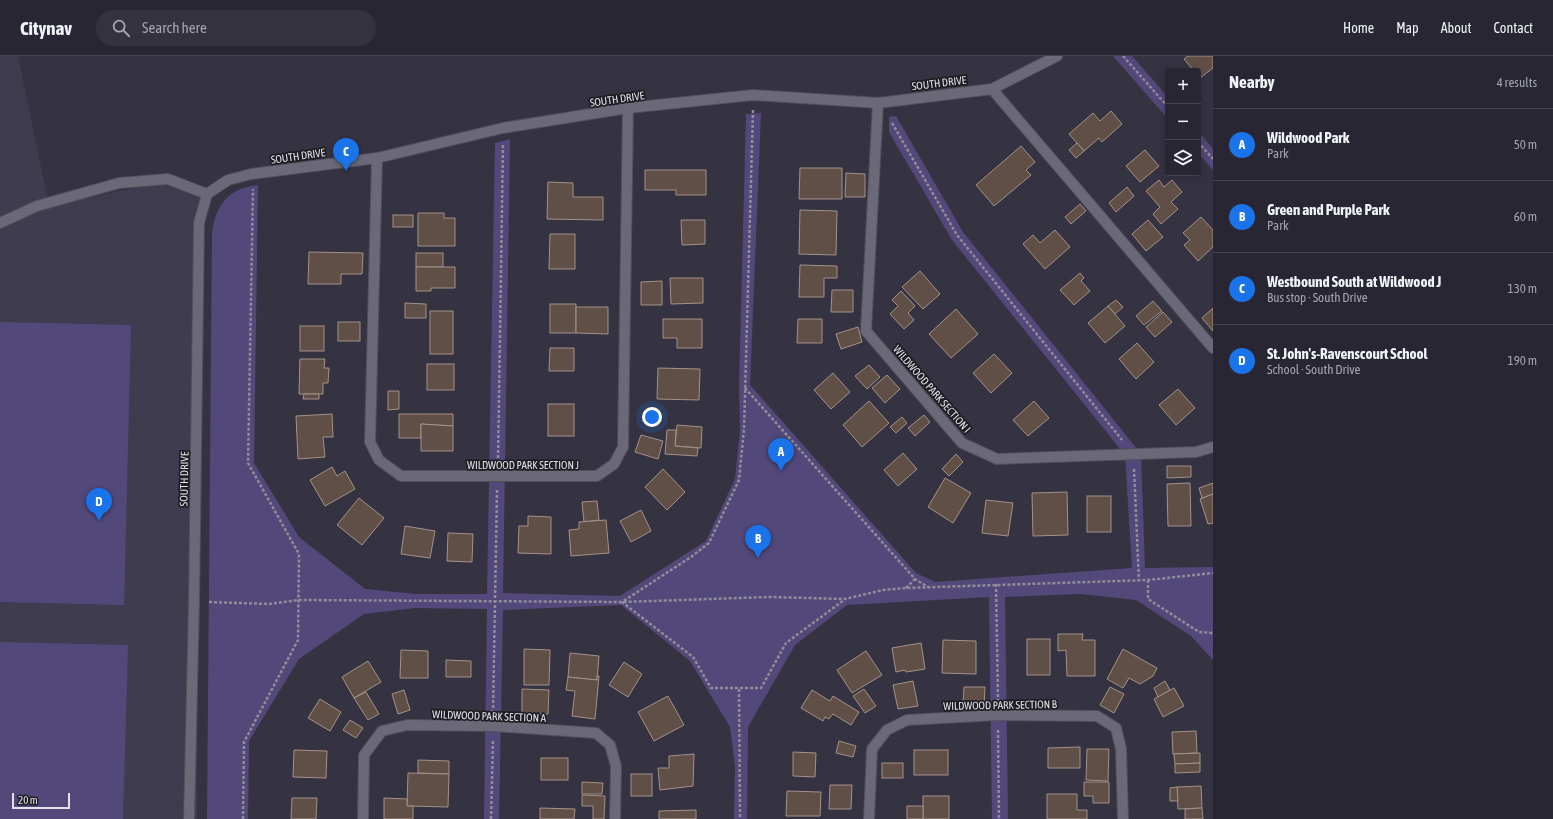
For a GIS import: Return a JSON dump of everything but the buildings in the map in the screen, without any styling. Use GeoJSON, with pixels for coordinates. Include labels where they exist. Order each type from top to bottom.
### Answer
{"type":"FeatureCollection","features":[{"type":"Feature","properties":{"kind":"street","name":"SOUTH DRIVE"},"geometry":{"type":"LineString","coordinates":[[189,819],[194,601],[199,223],[207,194],[228,180],[253,174],[377,158],[503,128],[628,108],[754,95],[878,103],[992,89],[1057,56]]}},
{"type":"Feature","properties":{"kind":"street"},"geometry":{"type":"LineString","coordinates":[[992,89],[1213,348]]}},
{"type":"Feature","properties":{"kind":"street","name":"WILDWOOD PARK SECTION I"},"geometry":{"type":"LineString","coordinates":[[878,103],[866,331],[962,443],[997,459],[1196,452],[1213,447]]}},
{"type":"Feature","properties":{"kind":"street","name":"WILDWOOD PARK SECTION J"},"geometry":{"type":"LineString","coordinates":[[377,158],[370,442],[379,460],[401,476],[597,476],[614,464],[623,447],[628,108]]}},
{"type":"Feature","properties":{"kind":"street"},"geometry":{"type":"LineString","coordinates":[[0,223],[37,206],[119,183],[168,179],[207,194]]}},
{"type":"Feature","properties":{"kind":"street","name":"WILDWOOD PARK SECTION B"},"geometry":{"type":"LineString","coordinates":[[869,819],[872,748],[887,730],[907,720],[998,715],[1096,716],[1116,728],[1121,749],[1122,819]]}},
{"type":"Feature","properties":{"kind":"street","name":"WILDWOOD PARK SECTION A"},"geometry":{"type":"LineString","coordinates":[[363,819],[364,755],[382,731],[407,725],[493,726],[596,733],[610,745],[616,766],[615,819]]}},
{"type":"Feature","properties":{"kind":"path"},"geometry":{"type":"LineString","coordinates":[[1123,56],[1165,104]]}},
{"type":"Feature","properties":{"kind":"path"},"geometry":{"type":"LineString","coordinates":[[622,602],[691,557],[709,543],[739,480],[744,429],[744,388],[754,95]]}},
{"type":"Feature","properties":{"kind":"path"},"geometry":{"type":"LineString","coordinates":[[878,103],[888,117],[958,235],[1134,454],[1139,581]]}},
{"type":"Feature","properties":{"kind":"path"},"geometry":{"type":"LineString","coordinates":[[1201,145],[1213,159]]}},
{"type":"Feature","properties":{"kind":"path"},"geometry":{"type":"LineString","coordinates":[[243,819],[244,742],[298,640],[299,600],[299,554],[248,463],[253,174]]}},
{"type":"Feature","properties":{"kind":"path"},"geometry":{"type":"LineString","coordinates":[[744,388],[915,579],[928,587]]}},
{"type":"Feature","properties":{"kind":"path"},"geometry":{"type":"LineString","coordinates":[[194,601],[269,604],[299,600],[622,602],[769,597],[845,599],[883,590],[906,588],[1139,581],[1213,573]]}},
{"type":"Feature","properties":{"kind":"path"},"geometry":{"type":"LineString","coordinates":[[906,588],[915,579]]}},
{"type":"Feature","properties":{"kind":"path"},"geometry":{"type":"LineString","coordinates":[[1148,580],[1148,600],[1199,632],[1213,633]]}},
{"type":"Feature","properties":{"kind":"path"},"geometry":{"type":"LineString","coordinates":[[622,602],[693,657],[711,688],[739,689],[762,688],[786,643],[845,599]]}},
{"type":"Feature","properties":{"kind":"path"},"geometry":{"type":"LineString","coordinates":[[739,689],[740,819]]}},
{"type":"Feature","properties":{"kind":"shaded area"},"geometry":{"type":"Polygon","coordinates":[[[0,56],[18,56],[49,206],[183,178],[207,194],[199,223],[197,819],[0,819],[0,56]]]}},
{"type":"Feature","properties":{"kind":"shaded area"},"geometry":{"type":"Polygon","coordinates":[[[1113,56],[1132,56],[1165,94],[1165,116],[1113,56]]]}},
{"type":"Feature","properties":{"kind":"shaded area"},"geometry":{"type":"Polygon","coordinates":[[[761,113],[750,385],[916,573],[935,582],[1132,568],[1125,455],[952,240],[889,132],[889,117],[896,116],[963,232],[1141,454],[1145,568],[1213,567],[1213,660],[1191,636],[1136,600],[1081,594],[1005,597],[1008,819],[992,819],[989,597],[847,605],[795,645],[748,727],[747,819],[734,819],[735,766],[730,727],[690,661],[621,605],[503,610],[499,819],[484,819],[487,609],[415,608],[364,614],[299,659],[249,741],[248,819],[207,819],[212,233],[220,206],[231,194],[248,187],[258,185],[254,463],[299,537],[365,589],[416,594],[487,594],[495,143],[510,139],[503,593],[620,596],[706,541],[735,479],[740,430],[739,387],[746,114],[761,113]]]}},
{"type":"Feature","properties":{"kind":"shaded area"},"geometry":{"type":"Polygon","coordinates":[[[1201,135],[1213,149],[1213,170],[1201,156],[1201,135]]]}},
{"type":"Feature","properties":{"kind":"shaded area"},"geometry":{"type":"Polygon","coordinates":[[[0,322],[131,325],[124,605],[0,602],[0,322]]]}},
{"type":"Feature","properties":{"kind":"shaded area"},"geometry":{"type":"Polygon","coordinates":[[[0,642],[128,645],[123,819],[0,819],[0,642]]]}},
{"type":"Feature","properties":{"kind":"place","name":"Westbound South at Wildwood J"},"geometry":{"type":"Point","coordinates":[346,171]}},
{"type":"Feature","properties":{"kind":"place","name":"Wildwood Park"},"geometry":{"type":"Point","coordinates":[781,471]}},
{"type":"Feature","properties":{"kind":"place","name":"St. John's-Ravenscourt School"},"geometry":{"type":"Point","coordinates":[99,521]}},
{"type":"Feature","properties":{"kind":"place","name":"Green and Purple Park"},"geometry":{"type":"Point","coordinates":[758,558]}}]}
